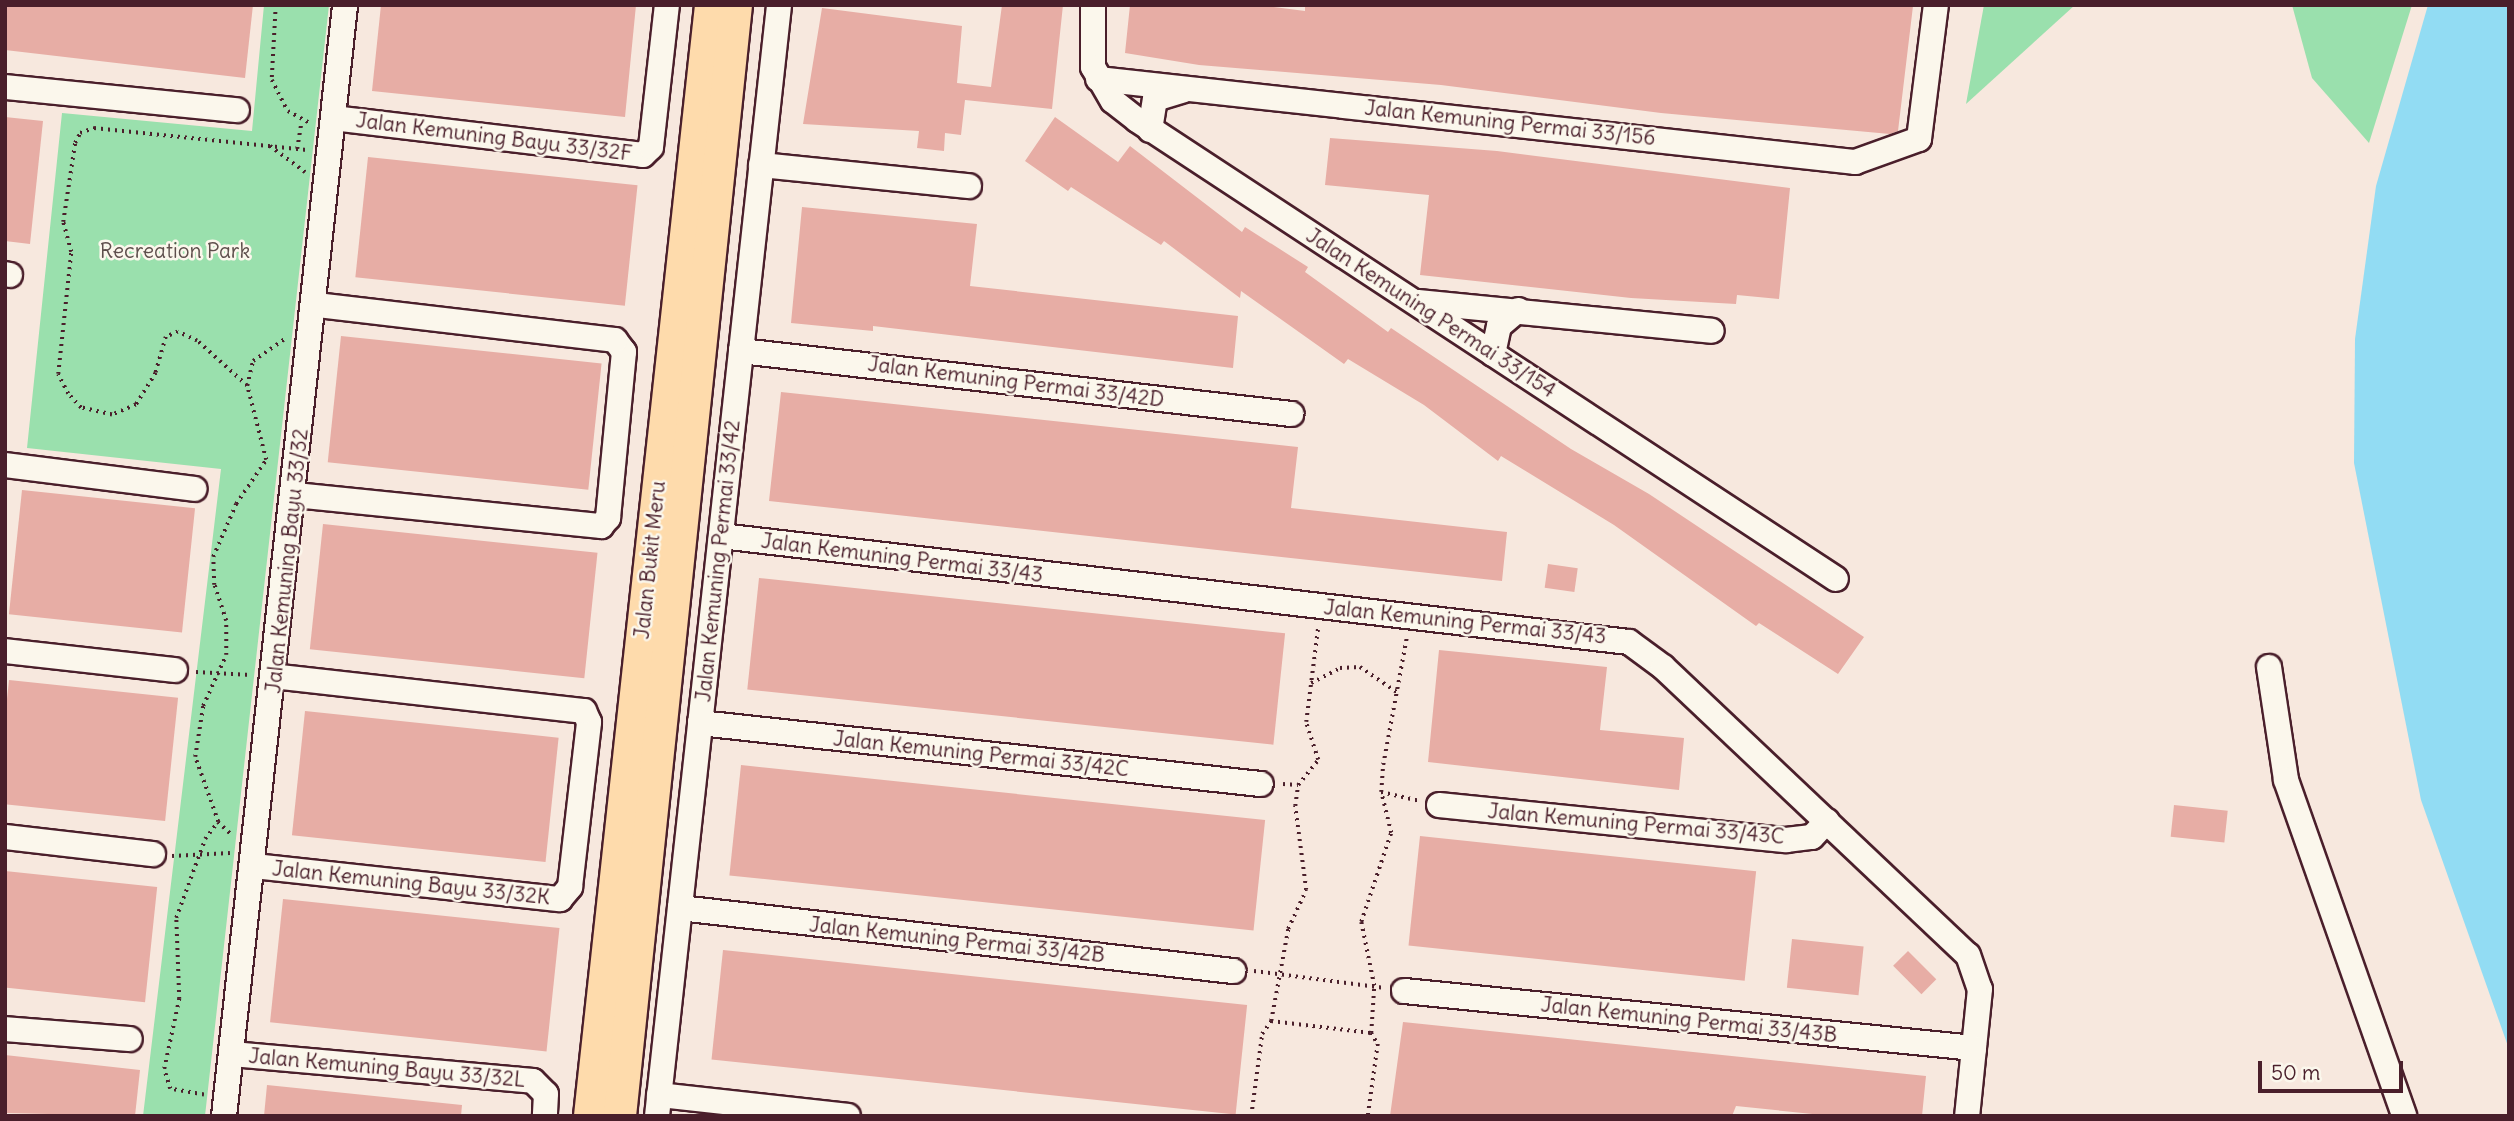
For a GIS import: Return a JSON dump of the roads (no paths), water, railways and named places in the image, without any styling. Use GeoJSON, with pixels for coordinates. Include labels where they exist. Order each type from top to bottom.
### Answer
{"type":"FeatureCollection","features":[{"type":"Feature","properties":{"kind":"main road","name":"Jalan Bukit Meru"},"geometry":{"type":"LineString","coordinates":[[590,1116],[710,5]]}},
{"type":"Feature","properties":{"kind":"main road","name":"Jalan Bukit Meru"},"geometry":{"type":"LineString","coordinates":[[620,1116],[736,5]]}},
{"type":"Feature","properties":{"kind":"street","name":"Jalan Kemuning Bayu 33/32"},"geometry":{"type":"LineString","coordinates":[[225,1105],[295,495],[345,5]]}},
{"type":"Feature","properties":{"kind":"street","name":"Jalan Kemuning Bayu 33/32F"},"geometry":{"type":"LineString","coordinates":[[332,122],[635,155],[651,147],[667,5]]}},
{"type":"Feature","properties":{"kind":"street","name":"Jalan Kemuning Permai 33/42"},"geometry":{"type":"LineString","coordinates":[[658,1105],[779,5]]}},
{"type":"Feature","properties":{"kind":"street","name":"Jalan Kemuning Permai 33/154"},"geometry":{"type":"LineString","coordinates":[[1093,5],[1089,48],[1098,79],[1113,101],[1150,130],[1417,302],[1836,579]]}},
{"type":"Feature","properties":{"kind":"street","name":"Jalan Kemuning Permai 33/156"},"geometry":{"type":"LineString","coordinates":[[1098,79],[1855,162],[1919,139],[1936,5]]}},
{"type":"Feature","properties":{"kind":"street"},"geometry":{"type":"LineString","coordinates":[[5,87],[237,110]]}},
{"type":"Feature","properties":{"kind":"street"},"geometry":{"type":"LineString","coordinates":[[1150,130],[1155,99],[1192,88]]}},
{"type":"Feature","properties":{"kind":"street"},"geometry":{"type":"LineString","coordinates":[[761,165],[969,186]]}},
{"type":"Feature","properties":{"kind":"street"},"geometry":{"type":"LineString","coordinates":[[1417,302],[1712,331]]}},
{"type":"Feature","properties":{"kind":"street"},"geometry":{"type":"LineString","coordinates":[[1493,354],[1499,326],[1518,310]]}},
{"type":"Feature","properties":{"kind":"street"},"geometry":{"type":"LineString","coordinates":[[295,495],[597,526],[608,518],[624,352],[607,337],[314,315]]}},
{"type":"Feature","properties":{"kind":"street","name":"Jalan Kemuning Permai 33/42D"},"geometry":{"type":"LineString","coordinates":[[741,351],[1291,414]]}},
{"type":"Feature","properties":{"kind":"street"},"geometry":{"type":"LineString","coordinates":[[5,465],[194,489]]}},
{"type":"Feature","properties":{"kind":"street","name":"Jalan Kemuning Permai 33/43"},"geometry":{"type":"LineString","coordinates":[[721,536],[1629,642],[1827,821],[1968,955],[1980,989],[1967,1116]]}},
{"type":"Feature","properties":{"kind":"street"},"geometry":{"type":"LineString","coordinates":[[5,651],[175,670]]}},
{"type":"Feature","properties":{"kind":"street"},"geometry":{"type":"LineString","coordinates":[[2269,667],[2286,780],[2404,1116]]}},
{"type":"Feature","properties":{"kind":"street","name":"Jalan Kemuning Bayu 33/32K"},"geometry":{"type":"LineString","coordinates":[[254,866],[553,898],[566,894],[588,715],[274,676]]}},
{"type":"Feature","properties":{"kind":"street","name":"Jalan Kemuning Permai 33/42C"},"geometry":{"type":"LineString","coordinates":[[700,723],[1261,784]]}},
{"type":"Feature","properties":{"kind":"street","name":"Jalan Kemuning Permai 33/43C"},"geometry":{"type":"LineString","coordinates":[[1439,805],[1786,840],[1812,837],[1827,821]]}},
{"type":"Feature","properties":{"kind":"street"},"geometry":{"type":"LineString","coordinates":[[5,837],[153,854]]}},
{"type":"Feature","properties":{"kind":"street","name":"Jalan Kemuning Permai 33/42B"},"geometry":{"type":"LineString","coordinates":[[680,908],[1233,971]]}},
{"type":"Feature","properties":{"kind":"street","name":"Jalan Kemuning Permai 33/43B"},"geometry":{"type":"LineString","coordinates":[[1404,991],[1974,1048]]}},
{"type":"Feature","properties":{"kind":"street"},"geometry":{"type":"LineString","coordinates":[[5,1029],[130,1039]]}},
{"type":"Feature","properties":{"kind":"street","name":"Jalan Kemuning Bayu 33/32L"},"geometry":{"type":"LineString","coordinates":[[232,1054],[542,1086],[545,1116]]}},
{"type":"Feature","properties":{"kind":"street"},"geometry":{"type":"LineString","coordinates":[[658,1105],[848,1116]]}},
{"type":"Feature","properties":{"kind":"water"},"geometry":{"type":"Polygon","coordinates":[[[2428,5],[2509,5],[2509,1049],[2421,800],[2354,463],[2355,339],[2376,186],[2428,5]]]}},
{"type":"Feature","properties":{"kind":"park label","name":"Recreation Park"},"geometry":{"type":"Point","coordinates":[175,251]}}]}
